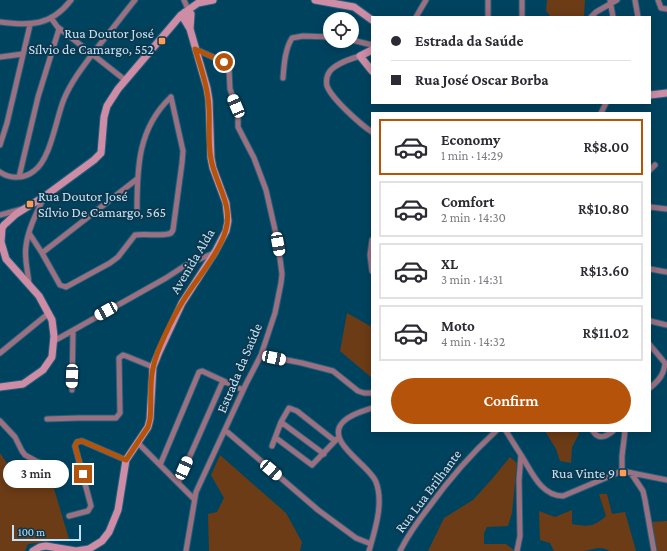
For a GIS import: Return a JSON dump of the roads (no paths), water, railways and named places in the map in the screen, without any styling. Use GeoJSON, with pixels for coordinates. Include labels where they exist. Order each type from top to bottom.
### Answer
{"type":"FeatureCollection","features":[{"type":"Feature","properties":{"kind":"street"},"geometry":{"type":"LineString","coordinates":[[0,22],[30,25],[52,18],[61,12],[71,0]]}},
{"type":"Feature","properties":{"kind":"street"},"geometry":{"type":"LineString","coordinates":[[0,172],[10,177],[19,177],[30,174],[40,166],[48,149],[68,90],[76,76],[135,0]]}},
{"type":"Feature","properties":{"kind":"street"},"geometry":{"type":"LineString","coordinates":[[184,0],[187,14]]}},
{"type":"Feature","properties":{"kind":"street"},"geometry":{"type":"LineString","coordinates":[[0,387],[23,384],[37,376],[52,357],[54,341],[54,329],[49,313],[39,296],[6,259],[1,242],[1,231],[4,224],[45,196],[94,160],[101,153],[104,117],[107,106],[125,80],[174,24],[198,3],[213,0]]}},
{"type":"Feature","properties":{"kind":"street"},"geometry":{"type":"LineString","coordinates":[[315,0],[354,7],[371,19]]}},
{"type":"Feature","properties":{"kind":"street"},"geometry":{"type":"LineString","coordinates":[[417,16],[426,0]]}},
{"type":"Feature","properties":{"kind":"street"},"geometry":{"type":"LineString","coordinates":[[488,0],[488,16]]}},
{"type":"Feature","properties":{"kind":"street"},"geometry":{"type":"LineString","coordinates":[[522,0],[522,16]]}},
{"type":"Feature","properties":{"kind":"street"},"geometry":{"type":"LineString","coordinates":[[592,16],[611,1],[616,0]]}},
{"type":"Feature","properties":{"kind":"street"},"geometry":{"type":"LineString","coordinates":[[636,0],[638,16]]}},
{"type":"Feature","properties":{"kind":"street"},"geometry":{"type":"LineString","coordinates":[[611,1],[613,16]]}},
{"type":"Feature","properties":{"kind":"street"},"geometry":{"type":"LineString","coordinates":[[659,1],[661,8],[667,9]]}},
{"type":"Feature","properties":{"kind":"street","name":"Avenida Alda"},"geometry":{"type":"LineString","coordinates":[[33,551],[40,547],[50,546],[76,551],[89,549],[102,541],[110,532],[118,510],[126,460],[148,427],[150,419],[153,367],[158,352],[182,303],[215,252],[226,231],[228,212],[211,158],[209,100],[207,88],[195,49],[187,14]]}},
{"type":"Feature","properties":{"kind":"street"},"geometry":{"type":"LineString","coordinates":[[52,18],[59,28],[125,80]]}},
{"type":"Feature","properties":{"kind":"street"},"geometry":{"type":"LineString","coordinates":[[0,145],[7,123],[30,25]]}},
{"type":"Feature","properties":{"kind":"street"},"geometry":{"type":"LineString","coordinates":[[19,177],[40,92],[59,28]]}},
{"type":"Feature","properties":{"kind":"street"},"geometry":{"type":"LineString","coordinates":[[283,78],[288,44],[292,38],[303,36],[323,37]]}},
{"type":"Feature","properties":{"kind":"street"},"geometry":{"type":"LineString","coordinates":[[359,42],[371,45]]}},
{"type":"Feature","properties":{"kind":"street","name":"Estrada da Saúde"},"geometry":{"type":"LineString","coordinates":[[186,551],[196,492],[260,355],[274,313],[282,274],[270,204],[261,176],[247,143],[238,127],[238,111],[230,89],[229,69],[224,62],[195,49]]}},
{"type":"Feature","properties":{"kind":"street"},"geometry":{"type":"LineString","coordinates":[[371,50],[334,68],[329,72],[327,78],[327,84],[330,91],[362,126],[371,131]]}},
{"type":"Feature","properties":{"kind":"street"},"geometry":{"type":"LineString","coordinates":[[0,57],[23,54]]}},
{"type":"Feature","properties":{"kind":"street"},"geometry":{"type":"LineString","coordinates":[[360,56],[371,70]]}},
{"type":"Feature","properties":{"kind":"street"},"geometry":{"type":"LineString","coordinates":[[651,95],[667,93]]}},
{"type":"Feature","properties":{"kind":"street"},"geometry":{"type":"LineString","coordinates":[[29,233],[60,285],[63,287],[69,286],[110,264],[118,257],[135,235],[168,235],[172,230],[183,151],[171,97],[162,106],[146,131],[137,179],[137,210]]}},
{"type":"Feature","properties":{"kind":"street"},"geometry":{"type":"LineString","coordinates":[[651,169],[655,166]]}},
{"type":"Feature","properties":{"kind":"street"},"geometry":{"type":"LineString","coordinates":[[42,253],[137,179]]}},
{"type":"Feature","properties":{"kind":"street"},"geometry":{"type":"LineString","coordinates":[[29,284],[26,247],[29,233],[45,196]]}},
{"type":"Feature","properties":{"kind":"street"},"geometry":{"type":"LineString","coordinates":[[651,207],[667,209]]}},
{"type":"Feature","properties":{"kind":"street"},"geometry":{"type":"LineString","coordinates":[[0,215],[25,209]]}},
{"type":"Feature","properties":{"kind":"street"},"geometry":{"type":"LineString","coordinates":[[371,251],[371,266]]}},
{"type":"Feature","properties":{"kind":"street"},"geometry":{"type":"LineString","coordinates":[[54,341],[186,265],[215,252]]}},
{"type":"Feature","properties":{"kind":"street"},"geometry":{"type":"LineString","coordinates":[[651,269],[667,272]]}},
{"type":"Feature","properties":{"kind":"street"},"geometry":{"type":"LineString","coordinates":[[0,352],[49,313]]}},
{"type":"Feature","properties":{"kind":"street"},"geometry":{"type":"LineString","coordinates":[[651,321],[667,325]]}},
{"type":"Feature","properties":{"kind":"street"},"geometry":{"type":"LineString","coordinates":[[72,390],[73,330]]}},
{"type":"Feature","properties":{"kind":"street"},"geometry":{"type":"LineString","coordinates":[[651,347],[665,363],[662,376],[651,387]]}},
{"type":"Feature","properties":{"kind":"street"},"geometry":{"type":"LineString","coordinates":[[260,355],[325,368],[333,371],[358,391],[371,393]]}},
{"type":"Feature","properties":{"kind":"street"},"geometry":{"type":"LineString","coordinates":[[47,419],[116,418],[120,414],[119,358],[121,356],[126,356],[153,367]]}},
{"type":"Feature","properties":{"kind":"street"},"geometry":{"type":"LineString","coordinates":[[160,465],[199,372],[202,371],[243,390]]}},
{"type":"Feature","properties":{"kind":"street"},"geometry":{"type":"LineString","coordinates":[[178,483],[223,381]]}},
{"type":"Feature","properties":{"kind":"street"},"geometry":{"type":"LineString","coordinates":[[272,446],[288,409],[294,408],[337,439],[373,475],[376,480],[379,498],[369,551]]}},
{"type":"Feature","properties":{"kind":"street"},"geometry":{"type":"LineString","coordinates":[[276,438],[310,465],[313,465],[337,439],[340,426],[344,421],[349,417],[371,408]]}},
{"type":"Feature","properties":{"kind":"street"},"geometry":{"type":"LineString","coordinates":[[0,421],[13,434],[25,455],[36,462],[54,468]]}},
{"type":"Feature","properties":{"kind":"street"},"geometry":{"type":"LineString","coordinates":[[282,422],[324,454]]}},
{"type":"Feature","properties":{"kind":"street"},"geometry":{"type":"LineString","coordinates":[[225,430],[318,510],[356,538],[371,544]]}},
{"type":"Feature","properties":{"kind":"street","name":"Rua Lua Brilhante"},"geometry":{"type":"LineString","coordinates":[[400,551],[415,526],[448,480],[473,452],[495,432]]}},
{"type":"Feature","properties":{"kind":"street"},"geometry":{"type":"LineString","coordinates":[[507,432],[543,489],[556,496],[563,496],[572,493],[622,471],[667,480]]}},
{"type":"Feature","properties":{"kind":"street"},"geometry":{"type":"LineString","coordinates":[[594,432],[600,437],[605,437],[612,432]]}},
{"type":"Feature","properties":{"kind":"street"},"geometry":{"type":"LineString","coordinates":[[622,471],[625,432]]}},
{"type":"Feature","properties":{"kind":"street"},"geometry":{"type":"LineString","coordinates":[[70,516],[88,511],[91,506],[75,446],[77,442],[82,441],[126,460]]}},
{"type":"Feature","properties":{"kind":"street"},"geometry":{"type":"LineString","coordinates":[[138,443],[194,499]]}},
{"type":"Feature","properties":{"kind":"street"},"geometry":{"type":"LineString","coordinates":[[517,551],[520,536],[519,480],[521,455]]}},
{"type":"Feature","properties":{"kind":"street"},"geometry":{"type":"LineString","coordinates":[[631,473],[644,496],[654,551]]}},
{"type":"Feature","properties":{"kind":"place","name":"Rua Doutor José Sílvio de Camargo, 552"},"geometry":{"type":"Point","coordinates":[162,41]}},
{"type":"Feature","properties":{"kind":"place","name":"Rua Doutor José Sílvio De Camargo, 565"},"geometry":{"type":"Point","coordinates":[30,204]}},
{"type":"Feature","properties":{"kind":"place","name":"Rua Vinte 9"},"geometry":{"type":"Point","coordinates":[623,473]}}]}
